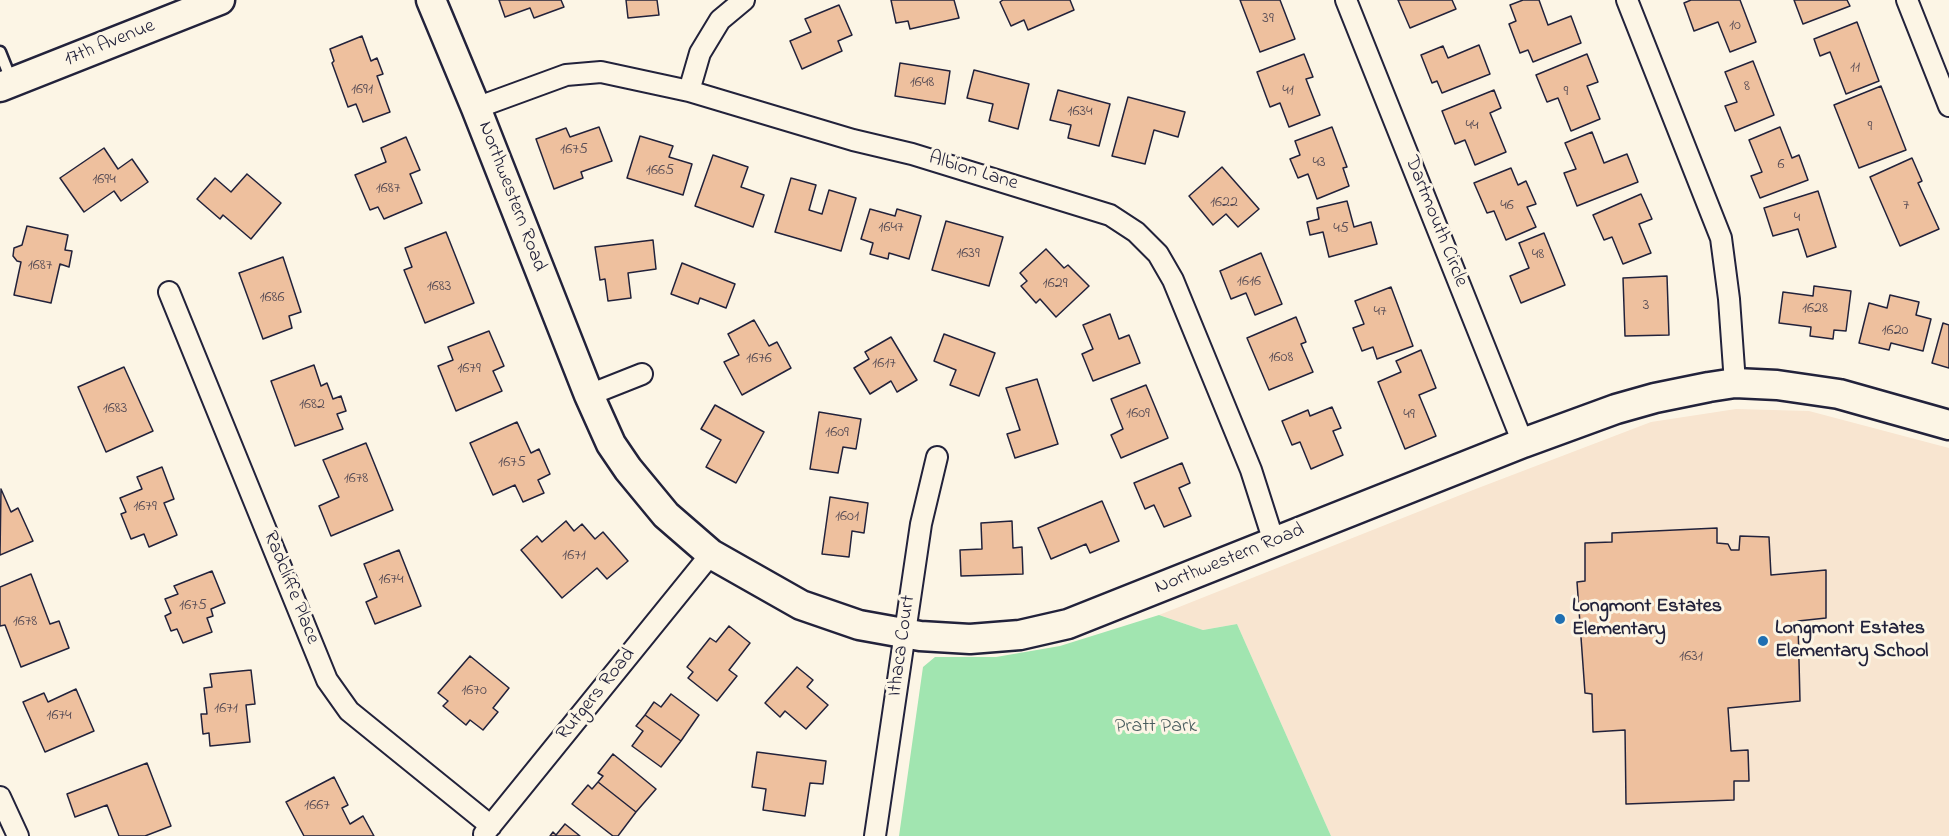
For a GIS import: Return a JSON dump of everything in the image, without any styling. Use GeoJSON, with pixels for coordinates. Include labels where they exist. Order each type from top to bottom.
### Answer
{"type":"FeatureCollection","features":[{"type":"Feature","properties":{"kind":"street","name":"17th Avenue"},"geometry":{"type":"LineString","coordinates":[[6,85],[220,0]]}},
{"type":"Feature","properties":{"kind":"street","name":"Northwestern Road"},"geometry":{"type":"LineString","coordinates":[[431,0],[476,108],[588,395],[611,444],[628,469],[666,514],[711,554],[801,605],[859,625],[904,633],[970,639],[1020,635],[1068,624],[1523,443],[1616,409],[1655,398],[1735,383],[1777,385],[1839,394],[1949,425]]}},
{"type":"Feature","properties":{"kind":"street"},"geometry":{"type":"LineString","coordinates":[[689,90],[700,53],[720,20],[744,0]]}},
{"type":"Feature","properties":{"kind":"street","name":"Dartmouth Circle"},"geometry":{"type":"LineString","coordinates":[[1346,0],[1523,443]]}},
{"type":"Feature","properties":{"kind":"street"},"geometry":{"type":"LineString","coordinates":[[1627,0],[1721,238],[1729,298],[1735,383]]}},
{"type":"Feature","properties":{"kind":"street"},"geometry":{"type":"LineString","coordinates":[[1907,0],[1949,106]]}},
{"type":"Feature","properties":{"kind":"street","name":"Albion Lane"},"geometry":{"type":"LineString","coordinates":[[476,108],[566,75],[601,72],[689,90],[853,140],[912,154],[1110,215],[1136,232],[1158,254],[1173,280],[1251,470],[1274,542]]}},
{"type":"Feature","properties":{"kind":"street","name":"Radcliffe Place"},"geometry":{"type":"LineString","coordinates":[[169,292],[327,680],[349,711],[487,831]]}},
{"type":"Feature","properties":{"kind":"street"},"geometry":{"type":"LineString","coordinates":[[588,395],[642,374]]}},
{"type":"Feature","properties":{"kind":"street","name":"Ithaca Court"},"geometry":{"type":"LineString","coordinates":[[875,836],[921,524],[937,457]]}},
{"type":"Feature","properties":{"kind":"street","name":"Rutgers Road"},"geometry":{"type":"LineString","coordinates":[[487,831],[711,554]]}},
{"type":"Feature","properties":{"kind":"street"},"geometry":{"type":"LineString","coordinates":[[0,797],[18,836]]}},
{"type":"Feature","properties":{"kind":"lane"},"geometry":{"type":"LineString","coordinates":[[0,52],[6,85]]}},
{"type":"Feature","properties":{"kind":"shaded area","name":"Longmont Estates Elementary"},"geometry":{"type":"Polygon","coordinates":[[[1736,409],[1809,411],[1949,448],[1949,836],[1331,836],[1237,624],[1203,630],[1159,615],[1651,422],[1736,409]]]}},
{"type":"Feature","properties":{"kind":"green space","name":"Pratt Park"},"geometry":{"type":"Polygon","coordinates":[[[1159,615],[1203,630],[1237,624],[1331,836],[899,836],[923,667],[935,657],[996,657],[1060,646],[1159,615]]]}},
{"type":"Feature","properties":{"kind":"building"},"geometry":{"type":"Polygon","coordinates":[[[499,0],[561,0],[564,7],[534,18],[530,8],[505,17],[499,0]]]}},
{"type":"Feature","properties":{"kind":"building"},"geometry":{"type":"Polygon","coordinates":[[[626,0],[657,0],[659,15],[628,18],[626,0]]]}},
{"type":"Feature","properties":{"kind":"building"},"geometry":{"type":"Polygon","coordinates":[[[891,0],[954,0],[959,18],[910,29],[908,21],[896,23],[891,0]]]}},
{"type":"Feature","properties":{"kind":"building"},"geometry":{"type":"Polygon","coordinates":[[[1003,0],[1070,0],[1074,10],[1028,30],[1024,20],[1011,26],[1000,2],[1003,0]]]}},
{"type":"Feature","properties":{"kind":"building"},"geometry":{"type":"Polygon","coordinates":[[[1240,0],[1280,0],[1295,39],[1260,52],[1240,0]]]}},
{"type":"Feature","properties":{"kind":"building"},"geometry":{"type":"Polygon","coordinates":[[[1398,0],[1452,0],[1456,9],[1410,28],[1398,0]]]}},
{"type":"Feature","properties":{"kind":"building"},"geometry":{"type":"Polygon","coordinates":[[[1523,0],[1539,0],[1548,25],[1571,16],[1581,43],[1533,62],[1528,50],[1520,53],[1509,24],[1516,21],[1510,5],[1523,0]]]}},
{"type":"Feature","properties":{"kind":"building"},"geometry":{"type":"Polygon","coordinates":[[[1691,0],[1740,0],[1756,42],[1730,52],[1718,22],[1694,31],[1684,3],[1691,0]]]}},
{"type":"Feature","properties":{"kind":"building"},"geometry":{"type":"Polygon","coordinates":[[[1794,0],[1847,0],[1850,6],[1803,24],[1794,0]]]}},
{"type":"Feature","properties":{"kind":"building"},"geometry":{"type":"Polygon","coordinates":[[[839,5],[852,35],[838,41],[842,51],[802,69],[790,41],[811,32],[805,19],[839,5]]]}},
{"type":"Feature","properties":{"kind":"building"},"geometry":{"type":"Polygon","coordinates":[[[1857,22],[1879,81],[1846,94],[1830,52],[1820,56],[1814,39],[1857,22]]]}},
{"type":"Feature","properties":{"kind":"building"},"geometry":{"type":"Polygon","coordinates":[[[362,36],[371,61],[377,58],[383,74],[377,76],[390,112],[363,122],[356,104],[348,107],[332,63],[334,61],[330,49],[362,36]]]}},
{"type":"Feature","properties":{"kind":"building"},"geometry":{"type":"Polygon","coordinates":[[[1479,45],[1490,74],[1442,93],[1437,81],[1432,83],[1421,55],[1443,46],[1448,58],[1479,45]]]}},
{"type":"Feature","properties":{"kind":"building"},"geometry":{"type":"Polygon","coordinates":[[[1304,54],[1313,77],[1306,79],[1320,115],[1289,127],[1280,103],[1270,107],[1257,72],[1304,54]]]}},
{"type":"Feature","properties":{"kind":"building"},"geometry":{"type":"Polygon","coordinates":[[[1587,54],[1598,82],[1587,86],[1600,119],[1571,131],[1558,98],[1547,102],[1536,75],[1587,54]]]}},
{"type":"Feature","properties":{"kind":"building"},"geometry":{"type":"Polygon","coordinates":[[[1753,61],[1774,115],[1735,131],[1725,106],[1737,102],[1725,72],[1753,61]]]}},
{"type":"Feature","properties":{"kind":"building"},"geometry":{"type":"Polygon","coordinates":[[[900,63],[950,71],[945,104],[895,96],[900,63]]]}},
{"type":"Feature","properties":{"kind":"building"},"geometry":{"type":"Polygon","coordinates":[[[974,70],[1029,84],[1018,129],[989,121],[993,104],[967,98],[974,70]]]}},
{"type":"Feature","properties":{"kind":"building"},"geometry":{"type":"Polygon","coordinates":[[[1881,86],[1906,150],[1859,168],[1834,105],[1881,86]]]}},
{"type":"Feature","properties":{"kind":"building"},"geometry":{"type":"Polygon","coordinates":[[[1058,90],[1110,104],[1099,146],[1068,138],[1071,125],[1050,120],[1058,90]]]}},
{"type":"Feature","properties":{"kind":"building"},"geometry":{"type":"Polygon","coordinates":[[[1494,90],[1501,108],[1490,113],[1506,152],[1475,165],[1465,140],[1455,144],[1442,111],[1494,90]]]}},
{"type":"Feature","properties":{"kind":"building"},"geometry":{"type":"Polygon","coordinates":[[[1128,97],[1185,112],[1178,137],[1154,130],[1145,164],[1112,156],[1128,97]]]}},
{"type":"Feature","properties":{"kind":"building"},"geometry":{"type":"Polygon","coordinates":[[[599,127],[612,161],[581,172],[583,178],[554,189],[536,139],[566,128],[570,137],[599,127]]]}},
{"type":"Feature","properties":{"kind":"building"},"geometry":{"type":"Polygon","coordinates":[[[1332,127],[1347,167],[1343,168],[1349,186],[1317,199],[1308,174],[1298,178],[1290,159],[1300,155],[1295,141],[1332,127]]]}},
{"type":"Feature","properties":{"kind":"building"},"geometry":{"type":"Polygon","coordinates":[[[1780,127],[1792,158],[1799,155],[1808,180],[1760,198],[1751,176],[1762,172],[1749,140],[1780,127]]]}},
{"type":"Feature","properties":{"kind":"building"},"geometry":{"type":"Polygon","coordinates":[[[1592,132],[1604,163],[1627,154],[1638,182],[1577,206],[1564,173],[1576,169],[1565,143],[1592,132]]]}},
{"type":"Feature","properties":{"kind":"building"},"geometry":{"type":"Polygon","coordinates":[[[640,136],[673,146],[669,157],[692,164],[683,195],[627,178],[640,136]]]}},
{"type":"Feature","properties":{"kind":"building"},"geometry":{"type":"Polygon","coordinates":[[[406,137],[420,170],[410,174],[422,203],[384,219],[378,207],[370,210],[355,175],[386,162],[381,148],[406,137]]]}},
{"type":"Feature","properties":{"kind":"building"},"geometry":{"type":"Polygon","coordinates":[[[104,148],[118,169],[132,159],[148,182],[121,201],[114,191],[84,212],[60,178],[104,148]]]}},
{"type":"Feature","properties":{"kind":"building"},"geometry":{"type":"Polygon","coordinates":[[[713,155],[748,167],[741,187],[764,195],[753,227],[695,206],[713,155]]]}},
{"type":"Feature","properties":{"kind":"building"},"geometry":{"type":"Polygon","coordinates":[[[1912,158],[1922,181],[1918,183],[1939,229],[1900,246],[1870,177],[1912,158]]]}},
{"type":"Feature","properties":{"kind":"building"},"geometry":{"type":"Polygon","coordinates":[[[1222,167],[1259,209],[1238,227],[1226,214],[1213,225],[1189,196],[1222,167]]]}},
{"type":"Feature","properties":{"kind":"building"},"geometry":{"type":"Polygon","coordinates":[[[1511,168],[1518,185],[1526,181],[1536,204],[1527,207],[1536,227],[1506,240],[1494,211],[1487,213],[1474,183],[1511,168]]]}},
{"type":"Feature","properties":{"kind":"building"},"geometry":{"type":"Polygon","coordinates":[[[247,174],[281,203],[251,239],[223,215],[220,219],[197,199],[215,178],[231,192],[247,174]]]}},
{"type":"Feature","properties":{"kind":"building"},"geometry":{"type":"Polygon","coordinates":[[[791,178],[816,185],[809,210],[822,214],[829,190],[856,198],[841,251],[775,232],[791,178]]]}},
{"type":"Feature","properties":{"kind":"building"},"geometry":{"type":"Polygon","coordinates":[[[1818,191],[1836,247],[1807,257],[1798,229],[1773,236],[1764,208],[1818,191]]]}},
{"type":"Feature","properties":{"kind":"building"},"geometry":{"type":"Polygon","coordinates":[[[1641,194],[1652,219],[1639,224],[1651,253],[1623,264],[1612,237],[1604,240],[1593,215],[1641,194]]]}},
{"type":"Feature","properties":{"kind":"building"},"geometry":{"type":"Polygon","coordinates":[[[1347,201],[1354,227],[1371,222],[1377,244],[1329,257],[1323,232],[1310,235],[1307,222],[1319,219],[1317,208],[1347,201]]]}},
{"type":"Feature","properties":{"kind":"building"},"geometry":{"type":"Polygon","coordinates":[[[870,209],[895,216],[897,209],[921,216],[909,259],[889,253],[888,259],[870,254],[873,243],[861,239],[870,209]]]}},
{"type":"Feature","properties":{"kind":"building"},"geometry":{"type":"Polygon","coordinates":[[[946,221],[1003,237],[989,286],[932,270],[946,221]]]}},
{"type":"Feature","properties":{"kind":"building"},"geometry":{"type":"Polygon","coordinates":[[[27,226],[68,235],[65,250],[72,251],[69,267],[60,264],[51,303],[14,295],[21,262],[13,256],[14,248],[22,245],[27,226]]]}},
{"type":"Feature","properties":{"kind":"building"},"geometry":{"type":"Polygon","coordinates":[[[446,232],[474,303],[425,323],[404,270],[412,267],[405,248],[446,232]]]}},
{"type":"Feature","properties":{"kind":"building"},"geometry":{"type":"Polygon","coordinates":[[[1544,233],[1565,285],[1521,303],[1510,276],[1529,268],[1519,243],[1544,233]]]}},
{"type":"Feature","properties":{"kind":"building"},"geometry":{"type":"Polygon","coordinates":[[[653,240],[656,269],[628,273],[631,298],[608,301],[605,279],[600,280],[595,247],[653,240]]]}},
{"type":"Feature","properties":{"kind":"building"},"geometry":{"type":"Polygon","coordinates":[[[1046,249],[1064,268],[1068,265],[1089,286],[1056,317],[1040,299],[1036,303],[1021,286],[1027,281],[1020,273],[1046,249]]]}},
{"type":"Feature","properties":{"kind":"building"},"geometry":{"type":"Polygon","coordinates":[[[1261,253],[1282,304],[1255,315],[1246,293],[1231,299],[1220,271],[1261,253]]]}},
{"type":"Feature","properties":{"kind":"building"},"geometry":{"type":"Polygon","coordinates":[[[283,257],[301,312],[289,316],[292,328],[263,339],[239,273],[283,257]]]}},
{"type":"Feature","properties":{"kind":"building"},"geometry":{"type":"Polygon","coordinates":[[[682,263],[735,284],[726,308],[700,298],[698,304],[671,294],[682,263]]]}},
{"type":"Feature","properties":{"kind":"building"},"geometry":{"type":"Polygon","coordinates":[[[1667,276],[1669,335],[1625,336],[1623,278],[1667,276]]]}},
{"type":"Feature","properties":{"kind":"building"},"geometry":{"type":"Polygon","coordinates":[[[1814,286],[1851,291],[1846,331],[1834,330],[1833,339],[1810,336],[1811,327],[1779,323],[1783,292],[1813,296],[1814,286]]]}},
{"type":"Feature","properties":{"kind":"building"},"geometry":{"type":"Polygon","coordinates":[[[1391,287],[1413,346],[1377,359],[1373,347],[1362,351],[1353,328],[1364,324],[1355,301],[1391,287]]]}},
{"type":"Feature","properties":{"kind":"building"},"geometry":{"type":"Polygon","coordinates":[[[1890,295],[1919,302],[1916,315],[1931,319],[1923,351],[1891,343],[1889,350],[1859,343],[1869,303],[1887,308],[1890,295]]]}},
{"type":"Feature","properties":{"kind":"building"},"geometry":{"type":"Polygon","coordinates":[[[1110,314],[1119,339],[1129,335],[1140,363],[1093,381],[1082,354],[1093,349],[1083,325],[1110,314]]]}},
{"type":"Feature","properties":{"kind":"building"},"geometry":{"type":"Polygon","coordinates":[[[1296,317],[1306,342],[1301,344],[1313,372],[1269,390],[1247,338],[1296,317]]]}},
{"type":"Feature","properties":{"kind":"building"},"geometry":{"type":"Polygon","coordinates":[[[754,320],[769,346],[777,342],[791,368],[742,395],[724,362],[739,355],[728,334],[754,320]]]}},
{"type":"Feature","properties":{"kind":"building"},"geometry":{"type":"Polygon","coordinates":[[[1943,323],[1949,325],[1949,368],[1932,363],[1943,323]]]}},
{"type":"Feature","properties":{"kind":"building"},"geometry":{"type":"Polygon","coordinates":[[[489,331],[504,366],[493,371],[502,391],[456,411],[438,366],[453,360],[448,347],[489,331]]]}},
{"type":"Feature","properties":{"kind":"building"},"geometry":{"type":"Polygon","coordinates":[[[944,334],[995,353],[979,396],[950,385],[956,370],[934,361],[944,334]]]}},
{"type":"Feature","properties":{"kind":"building"},"geometry":{"type":"Polygon","coordinates":[[[891,337],[917,380],[897,392],[891,381],[870,394],[854,368],[869,359],[865,352],[891,337]]]}},
{"type":"Feature","properties":{"kind":"building"},"geometry":{"type":"Polygon","coordinates":[[[1421,350],[1436,388],[1419,395],[1436,436],[1405,449],[1378,382],[1401,372],[1396,361],[1421,350]]]}},
{"type":"Feature","properties":{"kind":"building"},"geometry":{"type":"Polygon","coordinates":[[[314,365],[321,386],[327,383],[333,399],[341,396],[346,411],[337,414],[343,429],[295,446],[271,381],[314,365]]]}},
{"type":"Feature","properties":{"kind":"building"},"geometry":{"type":"Polygon","coordinates":[[[124,367],[153,431],[106,452],[78,387],[124,367]]]}},
{"type":"Feature","properties":{"kind":"building"},"geometry":{"type":"Polygon","coordinates":[[[1037,379],[1058,444],[1015,458],[1007,434],[1020,430],[1006,388],[1037,379]]]}},
{"type":"Feature","properties":{"kind":"building"},"geometry":{"type":"Polygon","coordinates":[[[1146,385],[1168,438],[1121,458],[1111,435],[1123,429],[1111,399],[1146,385]]]}},
{"type":"Feature","properties":{"kind":"building"},"geometry":{"type":"Polygon","coordinates":[[[715,405],[764,432],[736,483],[706,467],[721,440],[701,429],[715,405]]]}},
{"type":"Feature","properties":{"kind":"building"},"geometry":{"type":"Polygon","coordinates":[[[1332,407],[1341,428],[1333,431],[1343,455],[1311,469],[1300,442],[1292,445],[1282,421],[1308,410],[1310,416],[1332,407]]]}},
{"type":"Feature","properties":{"kind":"building"},"geometry":{"type":"Polygon","coordinates":[[[819,412],[861,419],[856,449],[843,447],[838,473],[810,469],[819,412]]]}},
{"type":"Feature","properties":{"kind":"building"},"geometry":{"type":"Polygon","coordinates":[[[517,422],[531,453],[539,449],[550,474],[538,480],[544,493],[523,502],[515,485],[493,495],[470,443],[517,422]]]}},
{"type":"Feature","properties":{"kind":"building"},"geometry":{"type":"Polygon","coordinates":[[[366,443],[393,510],[331,536],[319,506],[339,497],[323,460],[366,443]]]}},
{"type":"Feature","properties":{"kind":"building"},"geometry":{"type":"Polygon","coordinates":[[[1182,463],[1190,483],[1179,488],[1191,516],[1164,527],[1154,505],[1145,509],[1134,483],[1182,463]]]}},
{"type":"Feature","properties":{"kind":"building"},"geometry":{"type":"Polygon","coordinates":[[[162,467],[174,499],[164,503],[177,535],[149,547],[144,534],[131,539],[121,514],[126,512],[120,498],[142,489],[137,477],[162,467]]]}},
{"type":"Feature","properties":{"kind":"building"},"geometry":{"type":"Polygon","coordinates":[[[1,489],[11,512],[18,508],[33,541],[0,555],[1,489]]]}},
{"type":"Feature","properties":{"kind":"building"},"geometry":{"type":"Polygon","coordinates":[[[830,497],[868,503],[864,533],[852,531],[849,557],[822,554],[830,497]]]}},
{"type":"Feature","properties":{"kind":"building"},"geometry":{"type":"Polygon","coordinates":[[[1102,501],[1119,541],[1090,553],[1086,544],[1051,559],[1038,528],[1102,501]]]}},
{"type":"Feature","properties":{"kind":"building"},"geometry":{"type":"Polygon","coordinates":[[[566,521],[574,531],[582,524],[595,539],[603,532],[628,561],[607,579],[597,568],[562,598],[521,550],[537,536],[542,542],[566,521]]]}},
{"type":"Feature","properties":{"kind":"building"},"geometry":{"type":"Polygon","coordinates":[[[1012,521],[1013,548],[1022,547],[1023,574],[961,576],[960,550],[982,549],[981,523],[1012,521]]]}},
{"type":"Feature","properties":{"kind":"building"},"geometry":{"type":"Polygon","coordinates":[[[1717,528],[1717,543],[1728,544],[1731,550],[1739,550],[1740,536],[1769,537],[1771,575],[1826,570],[1826,618],[1798,621],[1800,701],[1728,708],[1731,751],[1748,750],[1749,781],[1734,781],[1734,800],[1626,804],[1625,730],[1593,732],[1592,694],[1585,693],[1577,582],[1585,581],[1585,543],[1612,542],[1612,533],[1717,528]]]}},
{"type":"Feature","properties":{"kind":"building"},"geometry":{"type":"Polygon","coordinates":[[[399,550],[421,606],[375,624],[366,602],[377,597],[364,564],[399,550]]]}},
{"type":"Feature","properties":{"kind":"building"},"geometry":{"type":"Polygon","coordinates":[[[212,571],[225,603],[211,609],[213,616],[207,618],[212,632],[183,643],[177,629],[171,631],[165,616],[171,613],[165,599],[178,594],[174,586],[212,571]]]}},
{"type":"Feature","properties":{"kind":"building"},"geometry":{"type":"Polygon","coordinates":[[[31,574],[50,624],[59,621],[69,648],[21,667],[5,625],[0,626],[0,587],[31,574]]]}},
{"type":"Feature","properties":{"kind":"building"},"geometry":{"type":"Polygon","coordinates":[[[729,626],[750,643],[729,670],[737,676],[717,701],[688,678],[693,672],[687,667],[710,638],[716,642],[729,626]]]}},
{"type":"Feature","properties":{"kind":"building"},"geometry":{"type":"Polygon","coordinates":[[[470,656],[509,688],[493,708],[498,712],[483,730],[470,720],[466,725],[443,706],[448,701],[438,693],[470,656]]]}},
{"type":"Feature","properties":{"kind":"building"},"geometry":{"type":"Polygon","coordinates":[[[797,667],[813,680],[807,687],[828,705],[806,729],[785,711],[780,717],[765,703],[797,667]]]}},
{"type":"Feature","properties":{"kind":"building"},"geometry":{"type":"Polygon","coordinates":[[[251,670],[255,704],[246,705],[250,742],[210,746],[209,733],[203,734],[201,714],[207,714],[204,688],[212,687],[210,674],[251,670]]]}},
{"type":"Feature","properties":{"kind":"building"},"geometry":{"type":"Polygon","coordinates":[[[76,689],[94,731],[45,752],[23,702],[44,693],[48,702],[76,689]]]}},
{"type":"Feature","properties":{"kind":"building"},"geometry":{"type":"Polygon","coordinates":[[[671,694],[699,715],[681,741],[645,715],[654,702],[661,707],[671,694]]]}},
{"type":"Feature","properties":{"kind":"building"},"geometry":{"type":"Polygon","coordinates":[[[645,715],[681,741],[661,767],[632,746],[643,731],[636,726],[645,715]]]}},
{"type":"Feature","properties":{"kind":"building"},"geometry":{"type":"Polygon","coordinates":[[[757,752],[826,761],[823,784],[810,783],[805,816],[763,810],[766,789],[752,787],[757,752]]]}},
{"type":"Feature","properties":{"kind":"building"},"geometry":{"type":"Polygon","coordinates":[[[613,754],[656,789],[636,812],[598,782],[603,776],[598,773],[613,754]]]}},
{"type":"Feature","properties":{"kind":"building"},"geometry":{"type":"Polygon","coordinates":[[[147,763],[171,826],[145,836],[119,836],[107,805],[75,817],[67,794],[147,763]]]}},
{"type":"Feature","properties":{"kind":"building"},"geometry":{"type":"Polygon","coordinates":[[[334,777],[348,805],[342,808],[350,824],[363,816],[374,836],[304,836],[286,802],[334,777]]]}},
{"type":"Feature","properties":{"kind":"building"},"geometry":{"type":"Polygon","coordinates":[[[598,782],[636,812],[618,836],[613,836],[572,804],[588,785],[592,789],[598,782]]]}},
{"type":"Feature","properties":{"kind":"building"},"geometry":{"type":"Polygon","coordinates":[[[565,824],[580,836],[550,836],[553,832],[556,835],[565,824]]]}},
{"type":"Feature","properties":{"kind":"place","name":"Longmont Estates Elementary"},"geometry":{"type":"Point","coordinates":[1560,619]}},
{"type":"Feature","properties":{"kind":"place","name":"Longmont Estates Elementary School"},"geometry":{"type":"Point","coordinates":[1763,641]}}]}
